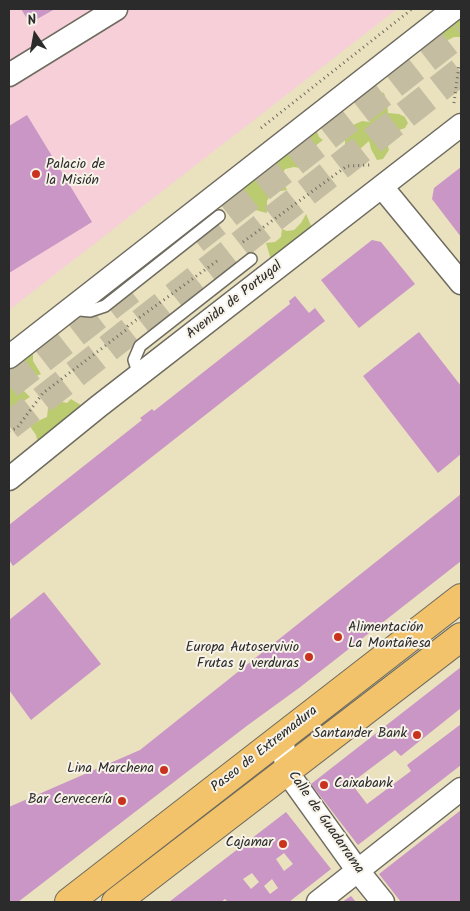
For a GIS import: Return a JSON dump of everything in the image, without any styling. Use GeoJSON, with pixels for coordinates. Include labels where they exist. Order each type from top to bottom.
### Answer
{"type":"FeatureCollection","features":[{"type":"Feature","properties":{"kind":"main road","name":"Paseo de Extremadura"},"geometry":{"type":"LineString","coordinates":[[69,902],[461,598]]}},
{"type":"Feature","properties":{"kind":"main road"},"geometry":{"type":"LineString","coordinates":[[116,902],[461,636]]}},
{"type":"Feature","properties":{"kind":"street"},"geometry":{"type":"LineString","coordinates":[[9,75],[116,9]]}},
{"type":"Feature","properties":{"kind":"street"},"geometry":{"type":"LineString","coordinates":[[9,357],[454,9]]}},
{"type":"Feature","properties":{"kind":"street","name":"Avenida de Portugal"},"geometry":{"type":"LineString","coordinates":[[9,478],[461,126]]}},
{"type":"Feature","properties":{"kind":"street"},"geometry":{"type":"LineString","coordinates":[[382,187],[459,278]]}},
{"type":"Feature","properties":{"kind":"street","name":"Calle de Guadarrama"},"geometry":{"type":"LineString","coordinates":[[282,737],[287,772],[358,871],[383,902]]}},
{"type":"Feature","properties":{"kind":"street"},"geometry":{"type":"LineString","coordinates":[[318,902],[461,789]]}},
{"type":"Feature","properties":{"kind":"lane"},"geometry":{"type":"LineString","coordinates":[[76,305],[80,310],[90,311],[105,306],[220,216]]}},
{"type":"Feature","properties":{"kind":"lane"},"geometry":{"type":"LineString","coordinates":[[139,375],[134,360],[140,346],[251,259]]}},
{"type":"Feature","properties":{"kind":"shaded area"},"geometry":{"type":"Polygon","coordinates":[[[9,9],[397,9],[9,310],[9,9]]]}},
{"type":"Feature","properties":{"kind":"green space"},"geometry":{"type":"Polygon","coordinates":[[[461,16],[461,37],[454,37],[444,42],[434,53],[433,58],[418,49],[461,16]]]}},
{"type":"Feature","properties":{"kind":"green space"},"geometry":{"type":"Polygon","coordinates":[[[380,92],[384,93],[388,113],[399,114],[405,117],[408,123],[405,128],[394,132],[384,131],[389,150],[383,159],[377,160],[369,141],[360,149],[350,150],[345,145],[345,139],[347,132],[353,125],[362,121],[370,122],[370,105],[374,97],[380,92]]]}},
{"type":"Feature","properties":{"kind":"green space"},"geometry":{"type":"Polygon","coordinates":[[[316,129],[319,137],[323,140],[310,150],[306,158],[306,169],[294,167],[285,169],[281,177],[287,190],[275,192],[270,196],[267,201],[267,213],[255,210],[251,211],[248,217],[246,213],[224,201],[316,129]]]}},
{"type":"Feature","properties":{"kind":"green space"},"geometry":{"type":"Polygon","coordinates":[[[306,214],[312,228],[271,260],[266,243],[275,242],[281,237],[282,229],[287,231],[294,230],[306,214]]]}},
{"type":"Feature","properties":{"kind":"green space"},"geometry":{"type":"Polygon","coordinates":[[[33,352],[33,361],[41,374],[30,379],[25,384],[24,391],[30,397],[14,410],[14,417],[9,415],[9,370],[33,352]]]}},
{"type":"Feature","properties":{"kind":"green space"},"geometry":{"type":"Polygon","coordinates":[[[49,399],[67,403],[71,399],[84,407],[38,443],[36,435],[29,425],[47,417],[49,399]]]}},
{"type":"Feature","properties":{"kind":"building"},"geometry":{"type":"Polygon","coordinates":[[[21,9],[55,9],[30,23],[21,9]]]}},
{"type":"Feature","properties":{"kind":"building","name":"Palacio de la Misión"},"geometry":{"type":"Polygon","coordinates":[[[27,115],[92,222],[9,273],[9,126],[27,115]]]}},
{"type":"Feature","properties":{"kind":"building"},"geometry":{"type":"Polygon","coordinates":[[[461,167],[461,237],[432,199],[434,188],[461,167]]]}},
{"type":"Feature","properties":{"kind":"building"},"geometry":{"type":"Polygon","coordinates":[[[372,240],[381,242],[415,284],[359,328],[321,280],[372,240]]]}},
{"type":"Feature","properties":{"kind":"building"},"geometry":{"type":"Polygon","coordinates":[[[295,296],[309,313],[315,308],[325,321],[13,566],[9,560],[9,525],[142,420],[140,418],[152,409],[154,411],[290,304],[289,301],[295,296]]]}},
{"type":"Feature","properties":{"kind":"building"},"geometry":{"type":"Polygon","coordinates":[[[419,332],[461,386],[461,454],[438,473],[363,376],[419,332]]]}},
{"type":"Feature","properties":{"kind":"building"},"geometry":{"type":"Polygon","coordinates":[[[461,494],[461,561],[299,688],[18,902],[9,902],[9,807],[140,750],[461,494]]]}},
{"type":"Feature","properties":{"kind":"building"},"geometry":{"type":"Polygon","coordinates":[[[44,592],[101,664],[31,720],[9,690],[9,620],[44,592]]]}},
{"type":"Feature","properties":{"kind":"building"},"geometry":{"type":"Polygon","coordinates":[[[461,667],[461,708],[401,756],[395,750],[351,783],[367,804],[411,771],[407,765],[461,724],[461,765],[358,845],[311,784],[461,667]]]}},
{"type":"Feature","properties":{"kind":"building"},"geometry":{"type":"Polygon","coordinates":[[[461,810],[461,902],[401,902],[379,874],[461,810]]]}},
{"type":"Feature","properties":{"kind":"building"},"geometry":{"type":"Polygon","coordinates":[[[286,812],[331,869],[289,902],[228,902],[225,899],[221,902],[169,902],[286,812]],[[284,853],[276,859],[284,871],[293,864],[284,853]],[[252,873],[243,879],[251,889],[259,882],[252,873]],[[272,879],[264,886],[270,894],[278,888],[272,879]]]}},
{"type":"Feature","properties":{"kind":"building"},"geometry":{"type":"Polygon","coordinates":[[[351,896],[356,902],[342,902],[351,896]]]}},
{"type":"Feature","properties":{"kind":"tunnel"},"geometry":{"type":"LineString","coordinates":[[195,240],[461,32]]}},
{"type":"Feature","properties":{"kind":"tunnel"},"geometry":{"type":"LineString","coordinates":[[9,426],[461,71]]}},
{"type":"Feature","properties":{"kind":"tunnel"},"geometry":{"type":"LineString","coordinates":[[9,385],[131,290]]}},
{"type":"Feature","properties":{"kind":"place","name":"Palacio de la Misión"},"geometry":{"type":"Point","coordinates":[36,174]}},
{"type":"Feature","properties":{"kind":"place","name":"Alimentación La Montañesa"},"geometry":{"type":"Point","coordinates":[338,637]}},
{"type":"Feature","properties":{"kind":"place","name":"Europa Autoservivio Frutas y verduras"},"geometry":{"type":"Point","coordinates":[309,657]}},
{"type":"Feature","properties":{"kind":"place","name":"Santander Bank"},"geometry":{"type":"Point","coordinates":[417,735]}},
{"type":"Feature","properties":{"kind":"place","name":"Lina Marchena"},"geometry":{"type":"Point","coordinates":[164,770]}},
{"type":"Feature","properties":{"kind":"place","name":"Caixabank"},"geometry":{"type":"Point","coordinates":[324,785]}},
{"type":"Feature","properties":{"kind":"place","name":"Bar Cervecería"},"geometry":{"type":"Point","coordinates":[122,801]}},
{"type":"Feature","properties":{"kind":"place","name":"Cajamar"},"geometry":{"type":"Point","coordinates":[283,844]}}]}
